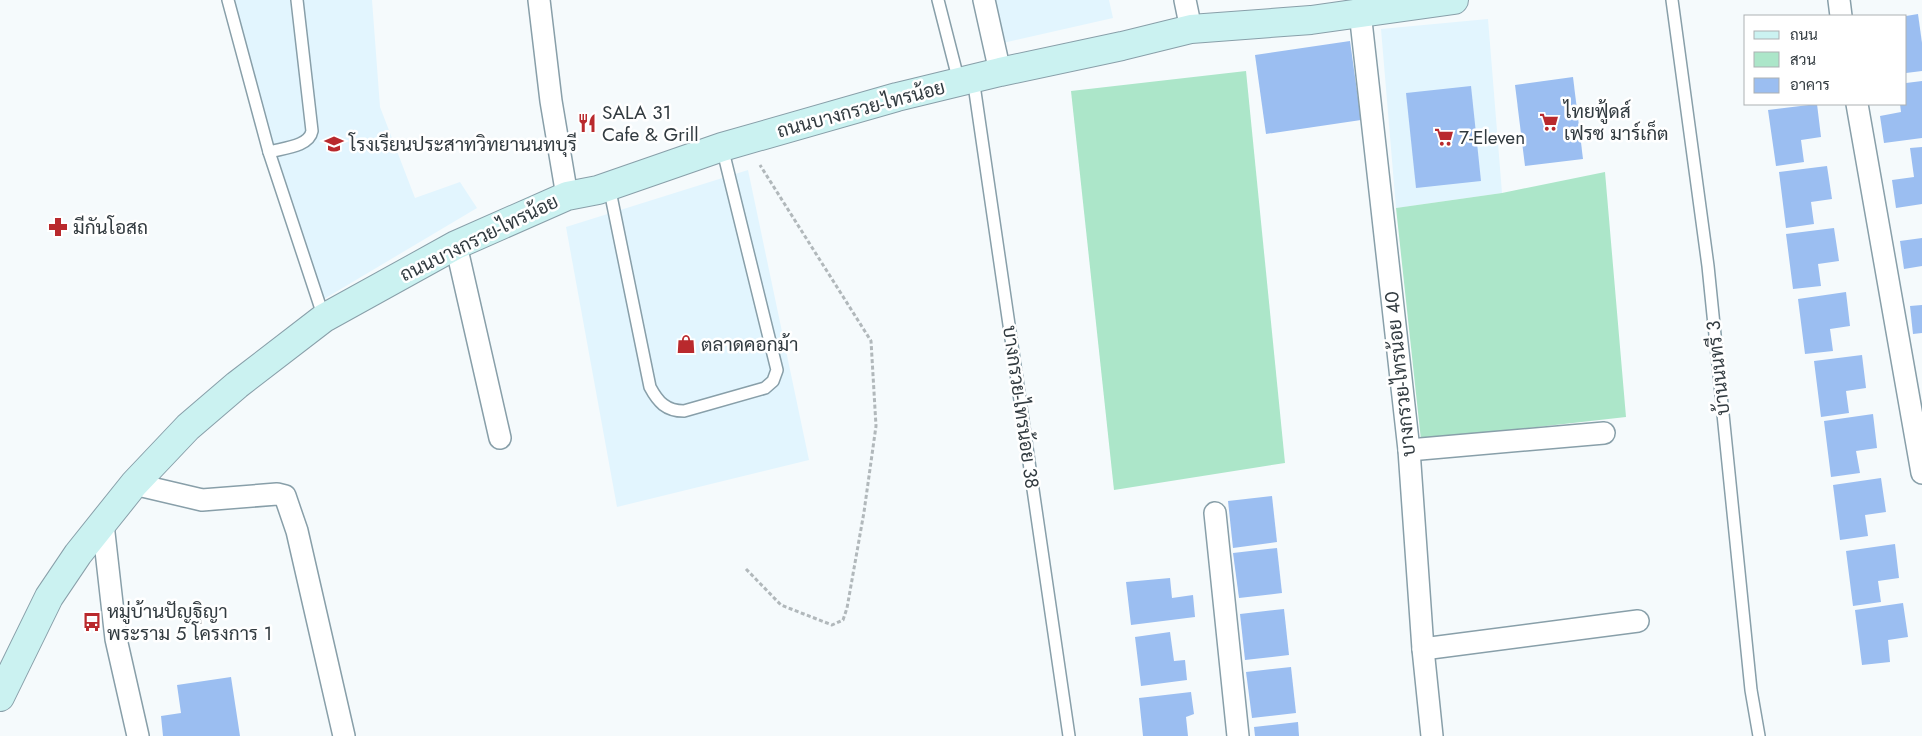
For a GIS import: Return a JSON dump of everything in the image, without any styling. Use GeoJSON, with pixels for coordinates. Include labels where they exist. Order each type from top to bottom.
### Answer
{"type":"FeatureCollection","features":[{"type":"Feature","properties":{"kind":"main road","name":"ถนนบางกรวย-ไทรน้อย"},"geometry":{"type":"LineString","coordinates":[[0,697],[50,597],[78,554],[134,484],[188,427],[237,385],[324,318],[456,245],[567,196],[609,186],[733,144],[966,80],[1191,29],[1311,20],[1454,0]]}},
{"type":"Feature","properties":{"kind":"street"},"geometry":{"type":"LineString","coordinates":[[539,0],[551,101],[567,196]]}},
{"type":"Feature","properties":{"kind":"street"},"geometry":{"type":"LineString","coordinates":[[984,0],[1000,72]]}},
{"type":"Feature","properties":{"kind":"street"},"geometry":{"type":"LineString","coordinates":[[1185,0],[1191,29]]}},
{"type":"Feature","properties":{"kind":"street"},"geometry":{"type":"LineString","coordinates":[[1838,0],[1841,15]]}},
{"type":"Feature","properties":{"kind":"street","name":"บางกรวย-ไทรน้อย 40"},"geometry":{"type":"LineString","coordinates":[[1360,12],[1409,450],[1423,649],[1432,736]]}},
{"type":"Feature","properties":{"kind":"street"},"geometry":{"type":"LineString","coordinates":[[1857,105],[1922,473]]}},
{"type":"Feature","properties":{"kind":"street"},"geometry":{"type":"LineString","coordinates":[[456,245],[500,438]]}},
{"type":"Feature","properties":{"kind":"street"},"geometry":{"type":"LineString","coordinates":[[1409,450],[1604,433]]}},
{"type":"Feature","properties":{"kind":"street"},"geometry":{"type":"LineString","coordinates":[[134,484],[202,500],[277,494],[284,496],[297,531],[344,736]]}},
{"type":"Feature","properties":{"kind":"street"},"geometry":{"type":"LineString","coordinates":[[1215,513],[1238,736]]}},
{"type":"Feature","properties":{"kind":"street"},"geometry":{"type":"LineString","coordinates":[[103,524],[116,639],[138,736]]}},
{"type":"Feature","properties":{"kind":"street"},"geometry":{"type":"LineString","coordinates":[[1423,649],[1638,621]]}},
{"type":"Feature","properties":{"kind":"lane"},"geometry":{"type":"LineString","coordinates":[[228,0],[269,152],[324,318]]}},
{"type":"Feature","properties":{"kind":"lane"},"geometry":{"type":"LineString","coordinates":[[269,152],[309,140],[312,131],[297,0]]}},
{"type":"Feature","properties":{"kind":"lane","name":"บางกรวย-ไทรน้อย 38"},"geometry":{"type":"LineString","coordinates":[[938,0],[966,80],[1069,736]]}},
{"type":"Feature","properties":{"kind":"lane","name":"บ้านนนทรี 3"},"geometry":{"type":"LineString","coordinates":[[1672,0],[1708,266],[1751,690],[1759,736]]}},
{"type":"Feature","properties":{"kind":"lane"},"geometry":{"type":"LineString","coordinates":[[609,186],[650,388],[657,400],[674,411],[684,410],[765,388],[773,381],[776,370],[733,144]]}},
{"type":"Feature","properties":{"kind":"path"},"geometry":{"type":"LineString","coordinates":[[733,144],[871,341],[876,426],[864,512],[847,608],[843,620],[832,625],[781,605],[746,568]]}},
{"type":"Feature","properties":{"kind":"shaded area","name":"โรงเรียนประสาทวิทยานนทบุรี"},"geometry":{"type":"Polygon","coordinates":[[[233,0],[372,0],[380,107],[415,198],[460,182],[477,208],[324,299],[287,196],[233,0]]]}},
{"type":"Feature","properties":{"kind":"shaded area"},"geometry":{"type":"Polygon","coordinates":[[[993,0],[1109,0],[1113,18],[1003,43],[993,0]]]}},
{"type":"Feature","properties":{"kind":"shaded area"},"geometry":{"type":"Polygon","coordinates":[[[1488,19],[1502,193],[1396,208],[1381,29],[1488,19]]]}},
{"type":"Feature","properties":{"kind":"shaded area","name":"ตลาดคอกม้า"},"geometry":{"type":"Polygon","coordinates":[[[748,170],[809,460],[617,507],[566,227],[748,170]]]}},
{"type":"Feature","properties":{"kind":"green space"},"geometry":{"type":"Polygon","coordinates":[[[1246,71],[1285,463],[1114,490],[1071,91],[1246,71]]]}},
{"type":"Feature","properties":{"kind":"green space"},"geometry":{"type":"Polygon","coordinates":[[[1605,172],[1626,417],[1421,440],[1396,208],[1502,193],[1605,172]]]}},
{"type":"Feature","properties":{"kind":"building"},"geometry":{"type":"Polygon","coordinates":[[[1918,14],[1922,43],[1922,71],[1907,73],[1907,16],[1918,14]]]}},
{"type":"Feature","properties":{"kind":"building"},"geometry":{"type":"Polygon","coordinates":[[[1350,41],[1361,120],[1266,134],[1255,55],[1350,41]]]}},
{"type":"Feature","properties":{"kind":"building","name":"ไทยฟู้ดส์ เฟรซ มาร์เก็ต"},"geometry":{"type":"Polygon","coordinates":[[[1573,77],[1583,159],[1525,166],[1515,85],[1573,77]]]}},
{"type":"Feature","properties":{"kind":"building"},"geometry":{"type":"Polygon","coordinates":[[[1922,81],[1922,138],[1884,143],[1880,116],[1901,112],[1900,105],[1907,105],[1907,83],[1922,81]]]}},
{"type":"Feature","properties":{"kind":"building","name":"7-Eleven"},"geometry":{"type":"Polygon","coordinates":[[[1471,86],[1481,181],[1416,188],[1406,93],[1471,86]]]}},
{"type":"Feature","properties":{"kind":"building"},"geometry":{"type":"Polygon","coordinates":[[[1817,105],[1821,137],[1801,140],[1804,162],[1776,166],[1768,110],[1817,105]]]}},
{"type":"Feature","properties":{"kind":"building"},"geometry":{"type":"Polygon","coordinates":[[[1922,147],[1922,204],[1896,208],[1892,180],[1914,177],[1910,148],[1922,147]]]}},
{"type":"Feature","properties":{"kind":"building"},"geometry":{"type":"Polygon","coordinates":[[[1827,166],[1832,199],[1811,202],[1814,224],[1786,228],[1779,172],[1827,166]]]}},
{"type":"Feature","properties":{"kind":"building"},"geometry":{"type":"Polygon","coordinates":[[[1834,228],[1839,261],[1818,264],[1821,286],[1793,289],[1786,234],[1834,228]]]}},
{"type":"Feature","properties":{"kind":"building"},"geometry":{"type":"Polygon","coordinates":[[[1922,238],[1922,266],[1904,269],[1900,241],[1922,238]]]}},
{"type":"Feature","properties":{"kind":"building"},"geometry":{"type":"Polygon","coordinates":[[[1846,292],[1850,326],[1830,329],[1833,351],[1805,354],[1798,299],[1846,292]]]}},
{"type":"Feature","properties":{"kind":"building"},"geometry":{"type":"Polygon","coordinates":[[[1922,305],[1922,333],[1913,334],[1910,306],[1922,305]]]}},
{"type":"Feature","properties":{"kind":"building"},"geometry":{"type":"Polygon","coordinates":[[[1862,355],[1866,388],[1846,391],[1849,413],[1821,417],[1814,361],[1862,355]]]}},
{"type":"Feature","properties":{"kind":"building"},"geometry":{"type":"Polygon","coordinates":[[[1873,414],[1877,448],[1856,451],[1860,473],[1831,477],[1824,421],[1873,414]]]}},
{"type":"Feature","properties":{"kind":"building"},"geometry":{"type":"Polygon","coordinates":[[[1881,478],[1886,512],[1865,515],[1868,536],[1840,540],[1833,485],[1881,478]]]}},
{"type":"Feature","properties":{"kind":"building"},"geometry":{"type":"Polygon","coordinates":[[[1272,496],[1277,542],[1233,548],[1228,501],[1272,496]]]}},
{"type":"Feature","properties":{"kind":"building"},"geometry":{"type":"Polygon","coordinates":[[[1895,544],[1899,578],[1878,581],[1881,602],[1853,606],[1846,551],[1895,544]]]}},
{"type":"Feature","properties":{"kind":"building"},"geometry":{"type":"Polygon","coordinates":[[[1277,548],[1282,593],[1239,598],[1233,553],[1277,548]]]}},
{"type":"Feature","properties":{"kind":"building"},"geometry":{"type":"Polygon","coordinates":[[[1170,578],[1172,598],[1193,595],[1195,617],[1131,625],[1126,582],[1170,578]]]}},
{"type":"Feature","properties":{"kind":"building"},"geometry":{"type":"Polygon","coordinates":[[[1903,603],[1908,637],[1888,640],[1890,662],[1862,665],[1855,610],[1903,603]]]}},
{"type":"Feature","properties":{"kind":"building"},"geometry":{"type":"Polygon","coordinates":[[[1284,609],[1289,655],[1245,660],[1240,614],[1284,609]]]}},
{"type":"Feature","properties":{"kind":"building"},"geometry":{"type":"Polygon","coordinates":[[[1170,632],[1174,661],[1185,660],[1187,680],[1141,686],[1135,637],[1170,632]]]}},
{"type":"Feature","properties":{"kind":"building"},"geometry":{"type":"Polygon","coordinates":[[[1291,667],[1296,713],[1252,718],[1246,672],[1291,667]]]}},
{"type":"Feature","properties":{"kind":"building"},"geometry":{"type":"Polygon","coordinates":[[[231,677],[240,736],[163,736],[161,716],[181,713],[177,685],[231,677]]]}},
{"type":"Feature","properties":{"kind":"building"},"geometry":{"type":"Polygon","coordinates":[[[1191,692],[1194,714],[1186,717],[1188,736],[1143,736],[1139,698],[1191,692]]]}},
{"type":"Feature","properties":{"kind":"building"},"geometry":{"type":"Polygon","coordinates":[[[1298,722],[1299,736],[1255,736],[1254,727],[1298,722]]]}},
{"type":"Feature","properties":{"kind":"place","name":"ไทยฟู้ดส์ เฟรซ มาร์เก็ต"},"geometry":{"type":"Point","coordinates":[1549,122]}},
{"type":"Feature","properties":{"kind":"place","name":"SALA 31 Cafe & Grill"},"geometry":{"type":"Point","coordinates":[587,123]}},
{"type":"Feature","properties":{"kind":"place","name":"7-Eleven"},"geometry":{"type":"Point","coordinates":[1444,137]}},
{"type":"Feature","properties":{"kind":"place","name":"โรงเรียนประสาทวิทยานนทบุรี"},"geometry":{"type":"Point","coordinates":[334,144]}},
{"type":"Feature","properties":{"kind":"place","name":"มีกันโอสถ"},"geometry":{"type":"Point","coordinates":[58,227]}},
{"type":"Feature","properties":{"kind":"place","name":"ตลาดคอกม้า"},"geometry":{"type":"Point","coordinates":[686,344]}},
{"type":"Feature","properties":{"kind":"place","name":"หมู่บ้านปัญฐิญา พระราม 5 โครงการ 1"},"geometry":{"type":"Point","coordinates":[92,622]}}]}
